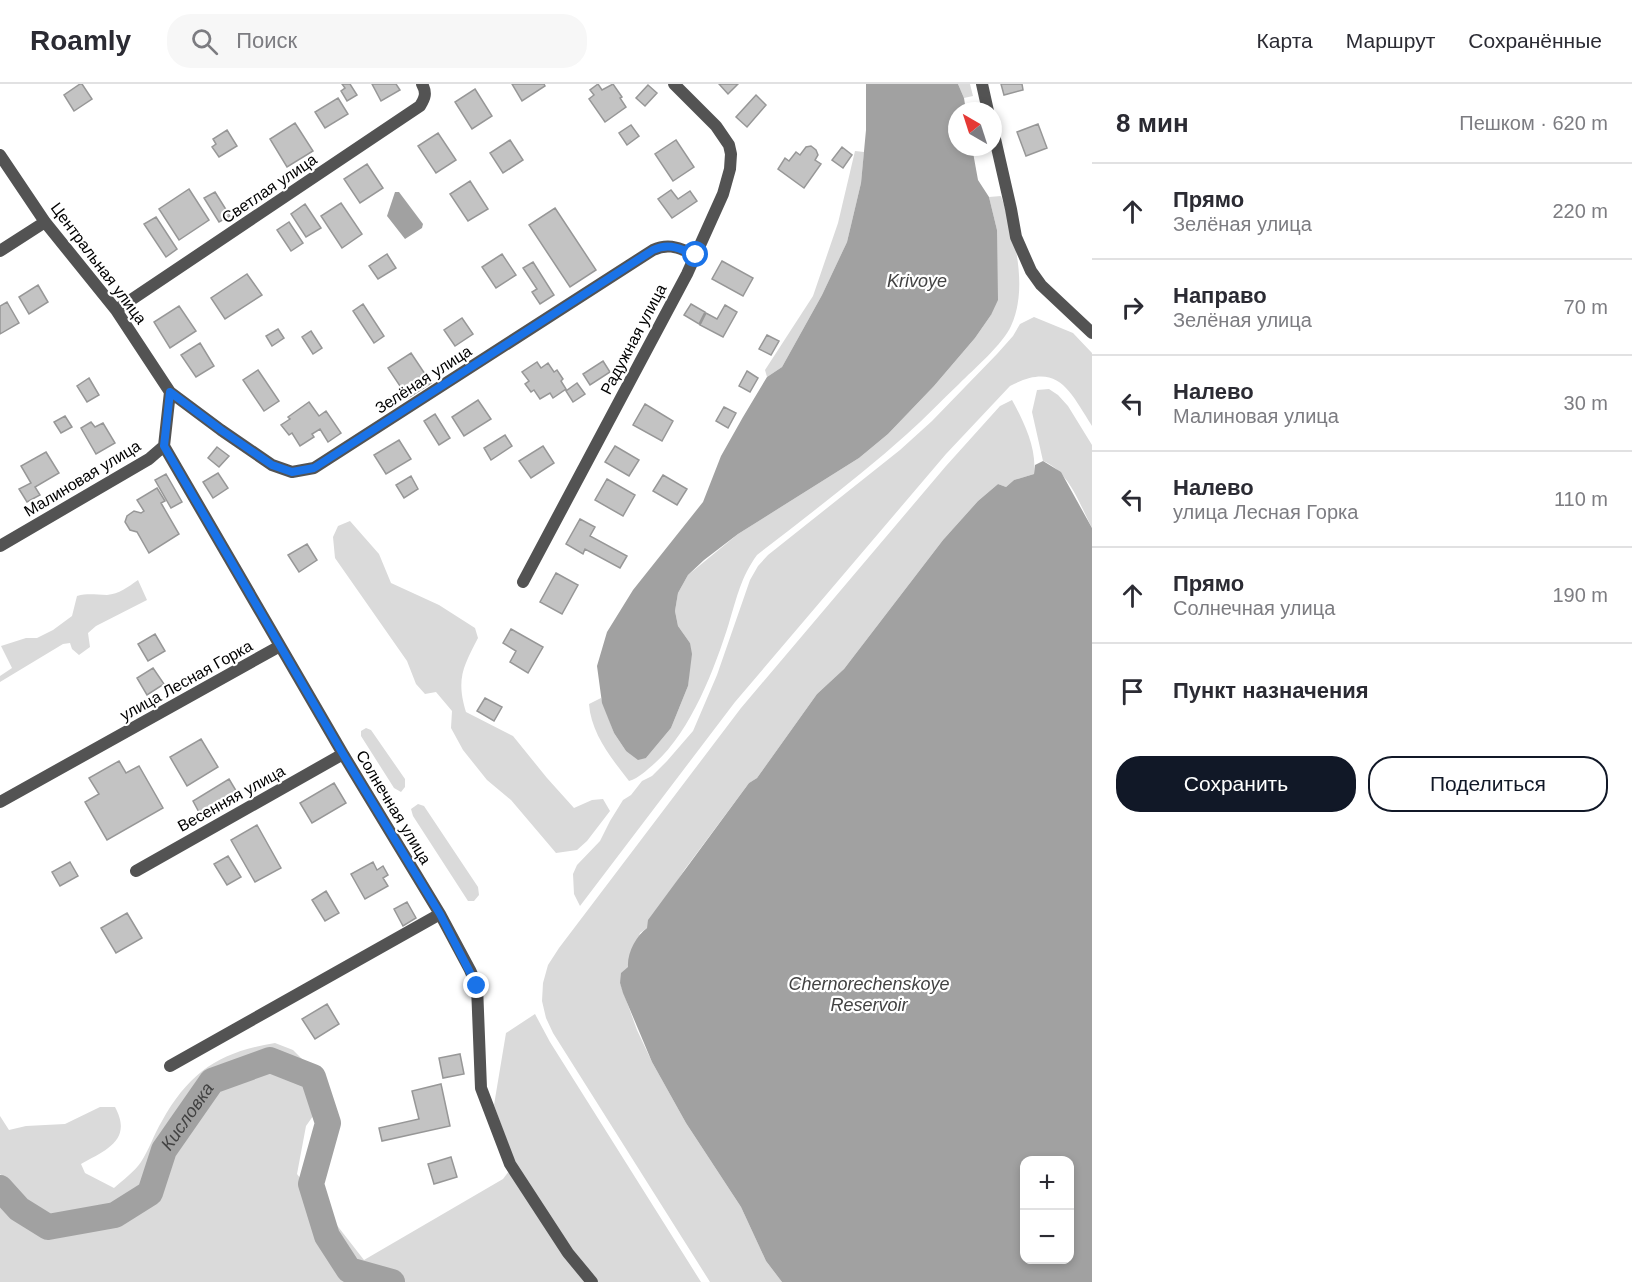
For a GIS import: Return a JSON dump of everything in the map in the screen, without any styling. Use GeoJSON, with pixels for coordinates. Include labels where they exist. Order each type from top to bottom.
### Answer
{"type":"FeatureCollection","features":[{"type":"Feature","properties":{"kind":"street","name":"Светлая улица"},"geometry":{"type":"LineString","coordinates":[[116,310],[420,106],[425,99],[426,90],[422,84]]}},
{"type":"Feature","properties":{"kind":"street","name":"Радужная улица"},"geometry":{"type":"LineString","coordinates":[[523,582],[696,255],[723,194],[730,169],[729,146],[716,126],[674,84]]}},
{"type":"Feature","properties":{"kind":"street"},"geometry":{"type":"LineString","coordinates":[[982,84],[986,102]]}},
{"type":"Feature","properties":{"kind":"street","name":"Центральная улица"},"geometry":{"type":"LineString","coordinates":[[0,155],[45,222],[116,310],[170,392]]}},
{"type":"Feature","properties":{"kind":"street"},"geometry":{"type":"LineString","coordinates":[[999,156],[1016,237],[1031,271],[1041,285],[1092,333]]}},
{"type":"Feature","properties":{"kind":"street"},"geometry":{"type":"LineString","coordinates":[[0,251],[45,222]]}},
{"type":"Feature","properties":{"kind":"street","name":"Зелёная улица"},"geometry":{"type":"LineString","coordinates":[[170,392],[272,465],[292,472],[304,471],[314,468],[653,250],[672,245],[696,255]]}},
{"type":"Feature","properties":{"kind":"street","name":"Малиновая улица"},"geometry":{"type":"LineString","coordinates":[[0,546],[149,459],[164,446],[170,392]]}},
{"type":"Feature","properties":{"kind":"street","name":"улица Лесная Горка"},"geometry":{"type":"LineString","coordinates":[[0,802],[280,646],[164,446]]}},
{"type":"Feature","properties":{"kind":"street","name":"Солнечная улица"},"geometry":{"type":"LineString","coordinates":[[280,646],[440,914],[477,986],[481,1088],[510,1164],[568,1253],[592,1282]]}},
{"type":"Feature","properties":{"kind":"street","name":"Весенняя улица"},"geometry":{"type":"LineString","coordinates":[[136,871],[343,754]]}},
{"type":"Feature","properties":{"kind":"street"},"geometry":{"type":"LineString","coordinates":[[170,1066],[440,914]]}},
{"type":"Feature","properties":{"kind":"shaded area"},"geometry":{"type":"Polygon","coordinates":[[[958,84],[970,84],[973,96],[964,98],[958,84]]]}},
{"type":"Feature","properties":{"kind":"shaded area"},"geometry":{"type":"Polygon","coordinates":[[[855,151],[864,152],[861,183],[847,242],[822,295],[782,367],[767,377],[765,370],[813,296],[838,223],[855,151]]]}},
{"type":"Feature","properties":{"kind":"shaded area"},"geometry":{"type":"Polygon","coordinates":[[[1001,196],[1015,244],[1019,278],[1016,311],[1011,326],[1002,341],[907,434],[852,481],[757,555],[743,579],[717,659],[691,717],[668,750],[646,771],[629,781],[598,735],[589,704],[601,698],[614,733],[626,751],[646,758],[671,728],[688,686],[690,643],[678,626],[675,611],[678,593],[688,575],[738,534],[859,458],[888,434],[934,386],[975,338],[991,315],[997,230],[989,197],[1001,196]]]}},
{"type":"Feature","properties":{"kind":"shaded area"},"geometry":{"type":"Polygon","coordinates":[[[1034,317],[1073,333],[1092,353],[1092,426],[1069,391],[1051,378],[1026,379],[1010,386],[946,454],[735,702],[580,906],[574,894],[573,874],[577,865],[600,841],[623,800],[631,795],[642,781],[652,776],[693,731],[717,675],[750,580],[758,566],[768,555],[900,450],[932,421],[997,354],[1020,324],[1034,317]]]}},
{"type":"Feature","properties":{"kind":"shaded area"},"geometry":{"type":"Polygon","coordinates":[[[1049,389],[1068,406],[1092,445],[1092,528],[1067,481],[1060,472],[1043,461],[1032,412],[1037,390],[1049,389]]]}},
{"type":"Feature","properties":{"kind":"shaded area"},"geometry":{"type":"Polygon","coordinates":[[[1012,400],[1032,445],[1034,474],[1014,480],[1006,487],[998,484],[978,501],[943,540],[844,669],[817,694],[757,778],[749,783],[685,869],[647,928],[640,933],[629,967],[620,983],[637,1030],[652,1062],[686,1123],[741,1207],[766,1261],[782,1282],[710,1282],[553,1033],[542,1001],[543,983],[548,965],[741,708],[946,466],[1000,406],[1012,400]]]}},
{"type":"Feature","properties":{"kind":"shaded area"},"geometry":{"type":"Polygon","coordinates":[[[350,521],[379,554],[391,583],[439,605],[475,628],[478,638],[468,657],[461,682],[466,712],[513,736],[574,808],[592,800],[603,799],[610,811],[587,841],[577,850],[556,853],[511,800],[487,780],[463,750],[451,728],[452,711],[436,692],[425,694],[416,684],[407,661],[335,558],[333,537],[338,526],[350,521]]]}},
{"type":"Feature","properties":{"kind":"shaded area"},"geometry":{"type":"Polygon","coordinates":[[[138,580],[147,600],[96,626],[88,633],[90,647],[79,655],[72,649],[70,643],[63,644],[0,682],[0,676],[12,668],[1,646],[26,638],[37,638],[53,630],[72,616],[77,596],[111,594],[123,590],[138,580]]]}},
{"type":"Feature","properties":{"kind":"shaded area"},"geometry":{"type":"Polygon","coordinates":[[[366,728],[371,730],[405,779],[405,787],[401,792],[394,788],[361,736],[361,731],[366,728]]]}},
{"type":"Feature","properties":{"kind":"shaded area"},"geometry":{"type":"Polygon","coordinates":[[[418,804],[424,806],[478,887],[479,895],[474,901],[468,901],[413,816],[411,809],[418,804]]]}},
{"type":"Feature","properties":{"kind":"shaded area"},"geometry":{"type":"Polygon","coordinates":[[[535,1014],[550,1042],[701,1282],[0,1282],[0,1185],[14,1212],[31,1223],[52,1229],[117,1218],[152,1194],[170,1147],[213,1090],[253,1071],[281,1069],[307,1080],[318,1109],[306,1126],[297,1174],[364,1260],[503,1179],[515,1163],[494,1105],[506,1033],[535,1014]]]}},
{"type":"Feature","properties":{"kind":"shaded area"},"geometry":{"type":"Polygon","coordinates":[[[275,1043],[293,1050],[314,1071],[293,1061],[272,1056],[250,1059],[219,1071],[199,1090],[174,1124],[159,1149],[146,1188],[134,1199],[107,1213],[39,1218],[23,1210],[14,1190],[0,1174],[0,1116],[9,1130],[26,1126],[65,1124],[100,1107],[115,1107],[120,1118],[119,1136],[107,1149],[81,1164],[85,1173],[114,1188],[141,1162],[173,1104],[196,1077],[222,1058],[275,1043]]]}},
{"type":"Feature","properties":{"kind":"water","name":"Krivoye"},"geometry":{"type":"Polygon","coordinates":[[[866,84],[958,84],[965,102],[948,102],[948,156],[974,156],[978,180],[989,197],[997,230],[998,300],[975,338],[934,386],[888,434],[859,458],[738,534],[688,575],[678,593],[675,611],[678,626],[690,643],[692,654],[688,686],[671,728],[646,758],[638,760],[626,751],[614,733],[602,703],[597,666],[607,632],[633,590],[703,502],[721,456],[743,417],[767,377],[782,367],[822,295],[847,242],[861,183],[866,130],[866,84]]]}},
{"type":"Feature","properties":{"kind":"water"},"geometry":{"type":"Polygon","coordinates":[[[395,192],[399,192],[423,224],[422,228],[405,239],[387,216],[395,192]]]}},
{"type":"Feature","properties":{"kind":"water","name":"Chernorechenskoye Reservoir"},"geometry":{"type":"Polygon","coordinates":[[[1043,461],[1061,472],[1092,528],[1092,1282],[782,1282],[766,1261],[741,1207],[686,1123],[652,1062],[623,993],[620,983],[621,973],[628,967],[633,945],[647,928],[648,920],[749,783],[757,778],[817,694],[844,669],[943,540],[978,501],[998,484],[1006,487],[1014,480],[1034,474],[1035,465],[1043,461]]]}},
{"type":"Feature","properties":{"kind":"building"},"geometry":{"type":"Polygon","coordinates":[[[80,84],[92,99],[74,111],[64,95],[80,84]]]}},
{"type":"Feature","properties":{"kind":"building"},"geometry":{"type":"Polygon","coordinates":[[[342,84],[350,84],[357,95],[347,101],[341,91],[345,88],[342,84]]]}},
{"type":"Feature","properties":{"kind":"building"},"geometry":{"type":"Polygon","coordinates":[[[372,84],[396,84],[400,90],[381,101],[372,84]]]}},
{"type":"Feature","properties":{"kind":"building"},"geometry":{"type":"Polygon","coordinates":[[[512,84],[544,84],[545,86],[522,101],[512,84]]]}},
{"type":"Feature","properties":{"kind":"building"},"geometry":{"type":"Polygon","coordinates":[[[598,84],[602,90],[613,84],[626,107],[605,122],[589,99],[594,95],[590,90],[598,84]]]}},
{"type":"Feature","properties":{"kind":"building"},"geometry":{"type":"Polygon","coordinates":[[[719,84],[738,84],[728,94],[719,84]]]}},
{"type":"Feature","properties":{"kind":"building"},"geometry":{"type":"Polygon","coordinates":[[[1001,84],[1022,84],[1023,90],[1004,95],[1001,84]]]}},
{"type":"Feature","properties":{"kind":"building"},"geometry":{"type":"Polygon","coordinates":[[[648,85],[657,93],[645,106],[636,98],[648,85]]]}},
{"type":"Feature","properties":{"kind":"building"},"geometry":{"type":"Polygon","coordinates":[[[475,89],[492,116],[472,129],[455,102],[475,89]]]}},
{"type":"Feature","properties":{"kind":"building"},"geometry":{"type":"Polygon","coordinates":[[[756,95],[766,105],[747,127],[736,117],[756,95]]]}},
{"type":"Feature","properties":{"kind":"building"},"geometry":{"type":"Polygon","coordinates":[[[338,98],[348,114],[325,128],[315,112],[338,98]]]}},
{"type":"Feature","properties":{"kind":"building"},"geometry":{"type":"Polygon","coordinates":[[[295,123],[313,151],[287,167],[270,139],[295,123]]]}},
{"type":"Feature","properties":{"kind":"building"},"geometry":{"type":"Polygon","coordinates":[[[1038,124],[1047,148],[1026,156],[1017,132],[1038,124]]]}},
{"type":"Feature","properties":{"kind":"building"},"geometry":{"type":"Polygon","coordinates":[[[631,125],[639,136],[627,145],[619,133],[631,125]]]}},
{"type":"Feature","properties":{"kind":"building"},"geometry":{"type":"Polygon","coordinates":[[[227,130],[237,146],[219,157],[212,147],[216,144],[213,139],[227,130]]]}},
{"type":"Feature","properties":{"kind":"building"},"geometry":{"type":"Polygon","coordinates":[[[438,133],[456,160],[436,173],[418,146],[438,133]]]}},
{"type":"Feature","properties":{"kind":"building"},"geometry":{"type":"Polygon","coordinates":[[[510,140],[523,160],[503,173],[490,153],[510,140]]]}},
{"type":"Feature","properties":{"kind":"building"},"geometry":{"type":"Polygon","coordinates":[[[676,140],[694,167],[673,181],[655,154],[676,140]]]}},
{"type":"Feature","properties":{"kind":"building"},"geometry":{"type":"Polygon","coordinates":[[[811,146],[818,155],[815,160],[821,164],[804,188],[778,169],[785,158],[789,161],[796,152],[800,155],[806,147],[811,146]]]}},
{"type":"Feature","properties":{"kind":"building"},"geometry":{"type":"Polygon","coordinates":[[[842,147],[852,155],[843,168],[832,160],[842,147]]]}},
{"type":"Feature","properties":{"kind":"building"},"geometry":{"type":"Polygon","coordinates":[[[367,164],[383,188],[360,203],[344,179],[367,164]]]}},
{"type":"Feature","properties":{"kind":"building"},"geometry":{"type":"Polygon","coordinates":[[[470,181],[488,209],[468,221],[450,194],[470,181]]]}},
{"type":"Feature","properties":{"kind":"building"},"geometry":{"type":"Polygon","coordinates":[[[189,189],[209,220],[179,240],[159,209],[189,189]]]}},
{"type":"Feature","properties":{"kind":"building"},"geometry":{"type":"Polygon","coordinates":[[[671,190],[678,199],[690,191],[697,201],[672,218],[658,199],[671,190]]]}},
{"type":"Feature","properties":{"kind":"building"},"geometry":{"type":"Polygon","coordinates":[[[215,192],[230,216],[219,222],[204,198],[215,192]]]}},
{"type":"Feature","properties":{"kind":"building"},"geometry":{"type":"Polygon","coordinates":[[[341,203],[362,234],[342,248],[321,216],[341,203]]]}},
{"type":"Feature","properties":{"kind":"building"},"geometry":{"type":"Polygon","coordinates":[[[305,204],[321,228],[306,237],[291,214],[305,204]]]}},
{"type":"Feature","properties":{"kind":"building"},"geometry":{"type":"Polygon","coordinates":[[[555,208],[596,270],[570,287],[529,225],[555,208]]]}},
{"type":"Feature","properties":{"kind":"building"},"geometry":{"type":"Polygon","coordinates":[[[156,217],[177,249],[166,257],[144,224],[156,217]]]}},
{"type":"Feature","properties":{"kind":"building"},"geometry":{"type":"Polygon","coordinates":[[[289,222],[303,243],[291,251],[277,230],[289,222]]]}},
{"type":"Feature","properties":{"kind":"building"},"geometry":{"type":"Polygon","coordinates":[[[387,254],[396,268],[378,279],[369,266],[387,254]]]}},
{"type":"Feature","properties":{"kind":"building"},"geometry":{"type":"Polygon","coordinates":[[[502,254],[516,275],[496,288],[482,267],[502,254]]]}},
{"type":"Feature","properties":{"kind":"building"},"geometry":{"type":"Polygon","coordinates":[[[722,261],[753,278],[743,296],[712,279],[722,261]]]}},
{"type":"Feature","properties":{"kind":"building"},"geometry":{"type":"Polygon","coordinates":[[[533,262],[554,295],[540,304],[532,292],[537,289],[523,268],[533,262]]]}},
{"type":"Feature","properties":{"kind":"building"},"geometry":{"type":"Polygon","coordinates":[[[247,274],[262,295],[225,319],[211,298],[247,274]]]}},
{"type":"Feature","properties":{"kind":"building"},"geometry":{"type":"Polygon","coordinates":[[[38,285],[48,302],[29,314],[19,297],[38,285]]]}},
{"type":"Feature","properties":{"kind":"building"},"geometry":{"type":"Polygon","coordinates":[[[7,302],[19,323],[0,334],[0,306],[7,302]]]}},
{"type":"Feature","properties":{"kind":"building"},"geometry":{"type":"Polygon","coordinates":[[[363,304],[384,336],[374,343],[353,311],[363,304]]]}},
{"type":"Feature","properties":{"kind":"building"},"geometry":{"type":"Polygon","coordinates":[[[691,304],[705,312],[699,324],[684,315],[691,304]]]}},
{"type":"Feature","properties":{"kind":"building"},"geometry":{"type":"Polygon","coordinates":[[[725,305],[737,312],[723,337],[700,325],[706,313],[717,319],[725,305]]]}},
{"type":"Feature","properties":{"kind":"building"},"geometry":{"type":"Polygon","coordinates":[[[179,306],[196,331],[170,348],[154,322],[179,306]]]}},
{"type":"Feature","properties":{"kind":"building"},"geometry":{"type":"Polygon","coordinates":[[[462,318],[473,334],[455,346],[444,330],[462,318]]]}},
{"type":"Feature","properties":{"kind":"building"},"geometry":{"type":"Polygon","coordinates":[[[278,329],[284,338],[272,346],[266,336],[278,329]]]}},
{"type":"Feature","properties":{"kind":"building"},"geometry":{"type":"Polygon","coordinates":[[[311,331],[322,348],[313,354],[302,337],[311,331]]]}},
{"type":"Feature","properties":{"kind":"building"},"geometry":{"type":"Polygon","coordinates":[[[767,335],[779,341],[771,355],[759,349],[767,335]]]}},
{"type":"Feature","properties":{"kind":"building"},"geometry":{"type":"Polygon","coordinates":[[[200,343],[214,366],[196,377],[181,355],[200,343]]]}},
{"type":"Feature","properties":{"kind":"building"},"geometry":{"type":"Polygon","coordinates":[[[411,353],[431,383],[408,398],[388,368],[411,353]]]}},
{"type":"Feature","properties":{"kind":"building"},"geometry":{"type":"Polygon","coordinates":[[[603,361],[610,372],[590,385],[583,374],[603,361]]]}},
{"type":"Feature","properties":{"kind":"building"},"geometry":{"type":"Polygon","coordinates":[[[537,362],[541,368],[548,363],[554,372],[557,370],[566,389],[553,398],[550,393],[540,399],[534,390],[531,392],[525,384],[529,381],[522,372],[537,362]]]}},
{"type":"Feature","properties":{"kind":"building"},"geometry":{"type":"Polygon","coordinates":[[[258,370],[279,401],[264,411],[243,380],[258,370]]]}},
{"type":"Feature","properties":{"kind":"building"},"geometry":{"type":"Polygon","coordinates":[[[747,371],[758,378],[750,392],[739,386],[747,371]]]}},
{"type":"Feature","properties":{"kind":"building"},"geometry":{"type":"Polygon","coordinates":[[[89,378],[99,395],[87,402],[77,386],[89,378]]]}},
{"type":"Feature","properties":{"kind":"building"},"geometry":{"type":"Polygon","coordinates":[[[577,383],[585,394],[573,402],[566,391],[577,383]]]}},
{"type":"Feature","properties":{"kind":"building"},"geometry":{"type":"Polygon","coordinates":[[[478,400],[491,419],[464,436],[452,417],[478,400]]]}},
{"type":"Feature","properties":{"kind":"building"},"geometry":{"type":"Polygon","coordinates":[[[309,402],[319,416],[326,411],[341,433],[328,442],[320,429],[312,434],[314,437],[300,446],[292,433],[289,435],[281,425],[309,402]]]}},
{"type":"Feature","properties":{"kind":"building"},"geometry":{"type":"Polygon","coordinates":[[[645,404],[673,421],[662,441],[633,425],[645,404]]]}},
{"type":"Feature","properties":{"kind":"building"},"geometry":{"type":"Polygon","coordinates":[[[724,407],[736,413],[728,428],[716,421],[724,407]]]}},
{"type":"Feature","properties":{"kind":"building"},"geometry":{"type":"Polygon","coordinates":[[[435,414],[450,438],[439,445],[424,421],[435,414]]]}},
{"type":"Feature","properties":{"kind":"building"},"geometry":{"type":"Polygon","coordinates":[[[65,416],[72,427],[61,433],[54,422],[65,416]]]}},
{"type":"Feature","properties":{"kind":"building"},"geometry":{"type":"Polygon","coordinates":[[[91,422],[95,427],[103,423],[115,443],[96,454],[81,428],[91,422]]]}},
{"type":"Feature","properties":{"kind":"building"},"geometry":{"type":"Polygon","coordinates":[[[505,435],[512,446],[491,460],[484,448],[505,435]]]}},
{"type":"Feature","properties":{"kind":"building"},"geometry":{"type":"Polygon","coordinates":[[[399,440],[411,459],[386,474],[374,455],[399,440]]]}},
{"type":"Feature","properties":{"kind":"building"},"geometry":{"type":"Polygon","coordinates":[[[543,446],[554,463],[531,478],[519,461],[543,446]]]}},
{"type":"Feature","properties":{"kind":"building"},"geometry":{"type":"Polygon","coordinates":[[[615,446],[639,460],[629,476],[605,462],[615,446]]]}},
{"type":"Feature","properties":{"kind":"building"},"geometry":{"type":"Polygon","coordinates":[[[217,447],[229,456],[219,467],[208,458],[217,447]]]}},
{"type":"Feature","properties":{"kind":"building"},"geometry":{"type":"Polygon","coordinates":[[[46,452],[59,473],[35,487],[40,495],[27,502],[19,489],[31,483],[21,466],[46,452]]]}},
{"type":"Feature","properties":{"kind":"building"},"geometry":{"type":"Polygon","coordinates":[[[218,473],[228,488],[213,498],[203,482],[218,473]]]}},
{"type":"Feature","properties":{"kind":"building"},"geometry":{"type":"Polygon","coordinates":[[[166,474],[182,502],[171,508],[155,480],[166,474]]]}},
{"type":"Feature","properties":{"kind":"building"},"geometry":{"type":"Polygon","coordinates":[[[663,475],[687,489],[677,505],[653,491],[663,475]]]}},
{"type":"Feature","properties":{"kind":"building"},"geometry":{"type":"Polygon","coordinates":[[[411,476],[418,489],[404,498],[396,485],[411,476]]]}},
{"type":"Feature","properties":{"kind":"building"},"geometry":{"type":"Polygon","coordinates":[[[607,479],[635,495],[623,516],[595,500],[607,479]]]}},
{"type":"Feature","properties":{"kind":"building"},"geometry":{"type":"Polygon","coordinates":[[[157,488],[165,501],[161,503],[179,534],[149,553],[137,532],[130,530],[125,522],[127,516],[134,511],[141,513],[144,511],[137,500],[157,488]]]}},
{"type":"Feature","properties":{"kind":"building"},"geometry":{"type":"Polygon","coordinates":[[[580,519],[595,527],[590,536],[627,556],[620,568],[585,549],[583,554],[566,544],[580,519]]]}},
{"type":"Feature","properties":{"kind":"building"},"geometry":{"type":"Polygon","coordinates":[[[307,544],[317,560],[299,572],[288,555],[307,544]]]}},
{"type":"Feature","properties":{"kind":"building"},"geometry":{"type":"Polygon","coordinates":[[[556,573],[578,585],[562,614],[540,602],[556,573]]]}},
{"type":"Feature","properties":{"kind":"building"},"geometry":{"type":"Polygon","coordinates":[[[511,629],[543,647],[528,673],[510,662],[516,651],[503,643],[511,629]]]}},
{"type":"Feature","properties":{"kind":"building"},"geometry":{"type":"Polygon","coordinates":[[[155,634],[165,651],[148,661],[138,644],[155,634]]]}},
{"type":"Feature","properties":{"kind":"building"},"geometry":{"type":"Polygon","coordinates":[[[153,668],[164,684],[147,695],[137,678],[153,668]]]}},
{"type":"Feature","properties":{"kind":"building"},"geometry":{"type":"Polygon","coordinates":[[[485,698],[502,707],[494,721],[477,711],[485,698]]]}},
{"type":"Feature","properties":{"kind":"building"},"geometry":{"type":"Polygon","coordinates":[[[201,739],[218,767],[187,786],[170,757],[201,739]]]}},
{"type":"Feature","properties":{"kind":"building"},"geometry":{"type":"Polygon","coordinates":[[[119,761],[126,773],[139,766],[163,808],[107,840],[85,802],[99,794],[89,778],[119,761]]]}},
{"type":"Feature","properties":{"kind":"building"},"geometry":{"type":"Polygon","coordinates":[[[229,779],[238,794],[201,816],[193,801],[229,779]]]}},
{"type":"Feature","properties":{"kind":"building"},"geometry":{"type":"Polygon","coordinates":[[[334,783],[346,803],[312,823],[300,803],[334,783]]]}},
{"type":"Feature","properties":{"kind":"building"},"geometry":{"type":"Polygon","coordinates":[[[257,825],[281,868],[255,882],[231,840],[257,825]]]}},
{"type":"Feature","properties":{"kind":"building"},"geometry":{"type":"Polygon","coordinates":[[[228,856],[241,877],[227,885],[214,864],[228,856]]]}},
{"type":"Feature","properties":{"kind":"building"},"geometry":{"type":"Polygon","coordinates":[[[70,862],[78,876],[60,886],[52,872],[70,862]]]}},
{"type":"Feature","properties":{"kind":"building"},"geometry":{"type":"Polygon","coordinates":[[[373,862],[377,870],[383,866],[388,875],[383,878],[388,886],[365,899],[351,874],[373,862]]]}},
{"type":"Feature","properties":{"kind":"building"},"geometry":{"type":"Polygon","coordinates":[[[326,891],[339,913],[325,921],[312,900],[326,891]]]}},
{"type":"Feature","properties":{"kind":"building"},"geometry":{"type":"Polygon","coordinates":[[[407,902],[416,918],[403,926],[394,909],[407,902]]]}},
{"type":"Feature","properties":{"kind":"building"},"geometry":{"type":"Polygon","coordinates":[[[127,913],[142,938],[116,953],[101,928],[127,913]]]}},
{"type":"Feature","properties":{"kind":"building"},"geometry":{"type":"Polygon","coordinates":[[[327,1004],[339,1024],[315,1039],[302,1019],[327,1004]]]}},
{"type":"Feature","properties":{"kind":"building"},"geometry":{"type":"Polygon","coordinates":[[[460,1054],[464,1074],[443,1078],[439,1058],[460,1054]]]}},
{"type":"Feature","properties":{"kind":"building"},"geometry":{"type":"Polygon","coordinates":[[[441,1084],[450,1126],[382,1141],[379,1128],[419,1119],[412,1091],[441,1084]]]}},
{"type":"Feature","properties":{"kind":"building"},"geometry":{"type":"Polygon","coordinates":[[[451,1157],[457,1177],[434,1184],[428,1164],[451,1157]]]}},
{"type":"Feature","properties":{"kind":"waterway","name":"Кисловка"},"geometry":{"type":"LineString","coordinates":[[0,1188],[19,1209],[48,1227],[115,1215],[150,1193],[164,1150],[212,1081],[270,1060],[313,1077],[328,1123],[311,1184],[327,1236],[349,1270],[392,1282]]}},
{"type":"Feature","properties":{"kind":"route"},"geometry":{"type":"LineString","coordinates":[[477,986],[440,914],[343,754],[164,446],[170,392],[272,465],[292,472],[304,471],[314,468],[653,250],[672,245],[696,255]]}}]}
